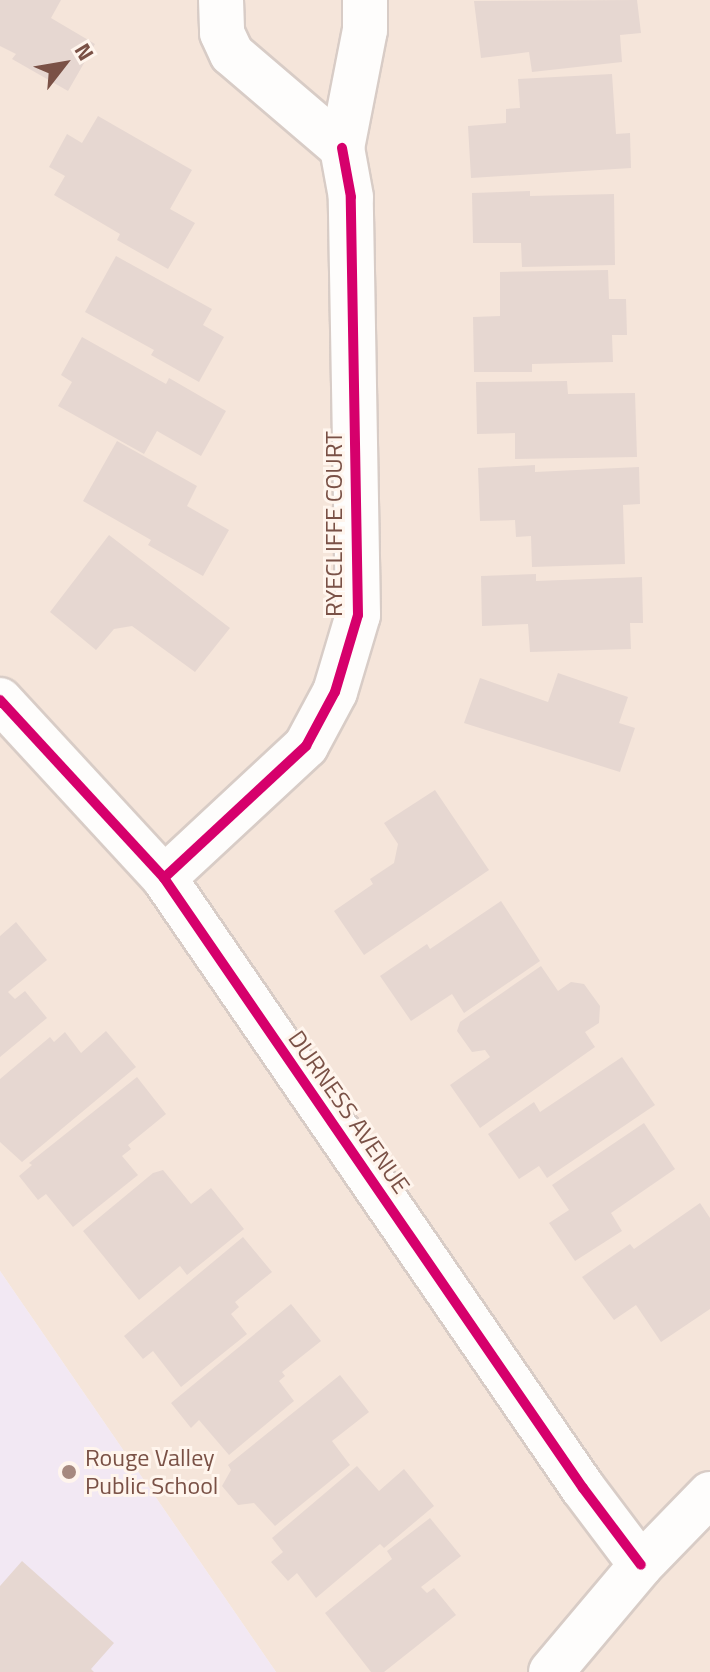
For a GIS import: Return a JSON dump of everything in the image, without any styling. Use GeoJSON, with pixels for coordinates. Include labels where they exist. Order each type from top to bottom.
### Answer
{"type":"FeatureCollection","features":[{"type":"Feature","properties":{"kind":"street"},"geometry":{"type":"LineString","coordinates":[[221,0],[222,33],[232,54],[342,148]]}},
{"type":"Feature","properties":{"kind":"street","name":"RYECLIFFE COURT"},"geometry":{"type":"LineString","coordinates":[[164,878],[306,746],[335,692],[358,615],[351,197],[342,148],[365,30],[365,0]]}},
{"type":"Feature","properties":{"kind":"street","name":"DURNESS AVENUE"},"geometry":{"type":"LineString","coordinates":[[0,700],[164,878],[583,1488],[641,1565]]}},
{"type":"Feature","properties":{"kind":"street"},"geometry":{"type":"LineString","coordinates":[[551,1672],[641,1565],[710,1494]]}},
{"type":"Feature","properties":{"kind":"shaded area"},"geometry":{"type":"Polygon","coordinates":[[[0,0],[710,0],[710,1672],[276,1672],[0,1271],[0,0]]]}},
{"type":"Feature","properties":{"kind":"shaded area","name":"Rouge Valley Public School"},"geometry":{"type":"Polygon","coordinates":[[[0,1271],[276,1672],[0,1672],[0,1271]]]}},
{"type":"Feature","properties":{"kind":"building"},"geometry":{"type":"Polygon","coordinates":[[[0,0],[61,0],[51,18],[95,44],[68,91],[12,59],[16,54],[0,46],[0,0]]]}},
{"type":"Feature","properties":{"kind":"building"},"geometry":{"type":"Polygon","coordinates":[[[637,0],[641,33],[620,35],[622,62],[532,72],[529,52],[481,58],[474,1],[637,0]]]}},
{"type":"Feature","properties":{"kind":"building"},"geometry":{"type":"Polygon","coordinates":[[[612,74],[616,134],[630,133],[631,168],[471,178],[468,126],[506,123],[506,109],[520,108],[518,79],[612,74]]]}},
{"type":"Feature","properties":{"kind":"building"},"geometry":{"type":"Polygon","coordinates":[[[98,116],[192,170],[170,209],[195,223],[168,269],[117,240],[120,234],[54,195],[65,176],[49,167],[67,134],[82,143],[98,116]]]}},
{"type":"Feature","properties":{"kind":"building"},"geometry":{"type":"Polygon","coordinates":[[[530,191],[530,196],[614,194],[615,265],[522,267],[521,243],[473,243],[472,193],[530,191]]]}},
{"type":"Feature","properties":{"kind":"building"},"geometry":{"type":"Polygon","coordinates":[[[116,256],[212,309],[203,325],[224,337],[199,382],[151,355],[154,350],[85,312],[116,256]]]}},
{"type":"Feature","properties":{"kind":"building"},"geometry":{"type":"Polygon","coordinates":[[[608,270],[609,299],[626,299],[627,335],[612,335],[613,362],[532,364],[532,372],[474,372],[473,317],[500,316],[500,272],[608,270]]]}},
{"type":"Feature","properties":{"kind":"building"},"geometry":{"type":"Polygon","coordinates":[[[82,337],[166,384],[169,378],[226,411],[201,456],[157,431],[144,454],[58,406],[72,382],[61,375],[82,337]]]}},
{"type":"Feature","properties":{"kind":"building"},"geometry":{"type":"Polygon","coordinates":[[[567,381],[568,394],[635,393],[637,457],[515,459],[515,433],[477,434],[476,382],[567,381]]]}},
{"type":"Feature","properties":{"kind":"building"},"geometry":{"type":"Polygon","coordinates":[[[117,441],[197,486],[187,506],[229,530],[203,576],[148,545],[151,540],[83,501],[117,441]]]}},
{"type":"Feature","properties":{"kind":"building"},"geometry":{"type":"Polygon","coordinates":[[[535,465],[535,472],[639,467],[640,504],[623,505],[625,564],[532,567],[531,536],[516,537],[515,520],[480,521],[478,468],[535,465]]]}},
{"type":"Feature","properties":{"kind":"building"},"geometry":{"type":"Polygon","coordinates":[[[109,535],[230,628],[195,672],[132,626],[114,629],[96,650],[50,612],[109,535]]]}},
{"type":"Feature","properties":{"kind":"building"},"geometry":{"type":"Polygon","coordinates":[[[536,574],[536,581],[642,577],[643,623],[630,623],[631,649],[530,652],[528,624],[482,626],[481,576],[536,574]]]}},
{"type":"Feature","properties":{"kind":"building"},"geometry":{"type":"Polygon","coordinates":[[[558,673],[628,697],[619,723],[635,728],[620,772],[464,723],[480,678],[548,702],[558,673]]]}},
{"type":"Feature","properties":{"kind":"building"},"geometry":{"type":"Polygon","coordinates":[[[435,790],[489,870],[364,955],[334,911],[373,884],[370,879],[394,863],[398,844],[384,823],[435,790]]]}},
{"type":"Feature","properties":{"kind":"building"},"geometry":{"type":"Polygon","coordinates":[[[501,901],[540,961],[464,1013],[452,994],[411,1021],[380,976],[427,944],[430,949],[501,901]]]}},
{"type":"Feature","properties":{"kind":"building"},"geometry":{"type":"Polygon","coordinates":[[[16,922],[47,960],[8,992],[15,999],[25,991],[47,1018],[0,1057],[0,936],[16,922]]]}},
{"type":"Feature","properties":{"kind":"building"},"geometry":{"type":"Polygon","coordinates":[[[541,966],[558,991],[571,982],[584,984],[600,1006],[599,1023],[585,1032],[595,1047],[480,1128],[450,1085],[490,1057],[485,1050],[472,1052],[457,1031],[460,1022],[541,966]]]}},
{"type":"Feature","properties":{"kind":"building"},"geometry":{"type":"Polygon","coordinates":[[[106,1031],[136,1067],[22,1162],[0,1142],[0,1079],[50,1037],[54,1042],[65,1032],[81,1053],[106,1031]]]}},
{"type":"Feature","properties":{"kind":"building"},"geometry":{"type":"Polygon","coordinates":[[[622,1057],[655,1105],[547,1178],[539,1166],[519,1179],[488,1134],[534,1102],[540,1112],[622,1057]]]}},
{"type":"Feature","properties":{"kind":"building"},"geometry":{"type":"Polygon","coordinates":[[[137,1077],[166,1114],[128,1145],[131,1149],[122,1156],[138,1175],[73,1227],[46,1194],[38,1200],[19,1176],[32,1165],[29,1163],[137,1077]]]}},
{"type":"Feature","properties":{"kind":"building"},"geometry":{"type":"Polygon","coordinates":[[[644,1123],[675,1169],[611,1213],[622,1231],[575,1261],[549,1223],[569,1210],[552,1185],[644,1123]]]}},
{"type":"Feature","properties":{"kind":"building"},"geometry":{"type":"Polygon","coordinates":[[[163,1170],[191,1204],[211,1188],[244,1229],[187,1275],[180,1266],[139,1300],[83,1231],[153,1173],[163,1170]]]}},
{"type":"Feature","properties":{"kind":"building"},"geometry":{"type":"Polygon","coordinates":[[[700,1203],[710,1218],[710,1309],[661,1342],[636,1305],[614,1320],[582,1277],[630,1244],[634,1249],[700,1203]]]}},
{"type":"Feature","properties":{"kind":"building"},"geometry":{"type":"Polygon","coordinates":[[[243,1237],[272,1272],[235,1302],[239,1307],[231,1314],[247,1334],[181,1387],[153,1351],[143,1359],[124,1336],[243,1237]]]}},
{"type":"Feature","properties":{"kind":"building"},"geometry":{"type":"Polygon","coordinates":[[[291,1304],[321,1341],[282,1372],[285,1376],[279,1381],[294,1401],[229,1455],[199,1420],[191,1428],[171,1403],[291,1304]]]}},
{"type":"Feature","properties":{"kind":"building"},"geometry":{"type":"Polygon","coordinates":[[[340,1375],[369,1412],[332,1441],[350,1465],[275,1526],[254,1503],[238,1505],[222,1486],[231,1470],[228,1465],[340,1375]]]}},
{"type":"Feature","properties":{"kind":"building"},"geometry":{"type":"Polygon","coordinates":[[[357,1466],[379,1491],[404,1469],[434,1506],[384,1548],[380,1544],[316,1598],[297,1573],[288,1581],[271,1562],[283,1552],[272,1538],[357,1466]]]}},
{"type":"Feature","properties":{"kind":"building"},"geometry":{"type":"Polygon","coordinates":[[[430,1518],[461,1556],[421,1587],[427,1593],[434,1588],[456,1615],[384,1672],[371,1672],[325,1613],[392,1559],[387,1551],[430,1518]]]}},
{"type":"Feature","properties":{"kind":"building"},"geometry":{"type":"Polygon","coordinates":[[[22,1561],[114,1643],[91,1669],[94,1672],[0,1672],[0,1586],[22,1561]]]}},
{"type":"Feature","properties":{"kind":"cycle path"},"geometry":{"type":"LineString","coordinates":[[164,878],[306,746],[335,692],[358,615],[351,197],[342,148]]}},
{"type":"Feature","properties":{"kind":"cycle path"},"geometry":{"type":"LineString","coordinates":[[0,700],[164,878],[583,1488],[641,1565]]}},
{"type":"Feature","properties":{"kind":"place","name":"Rouge Valley Public School"},"geometry":{"type":"Point","coordinates":[69,1472]}}]}
